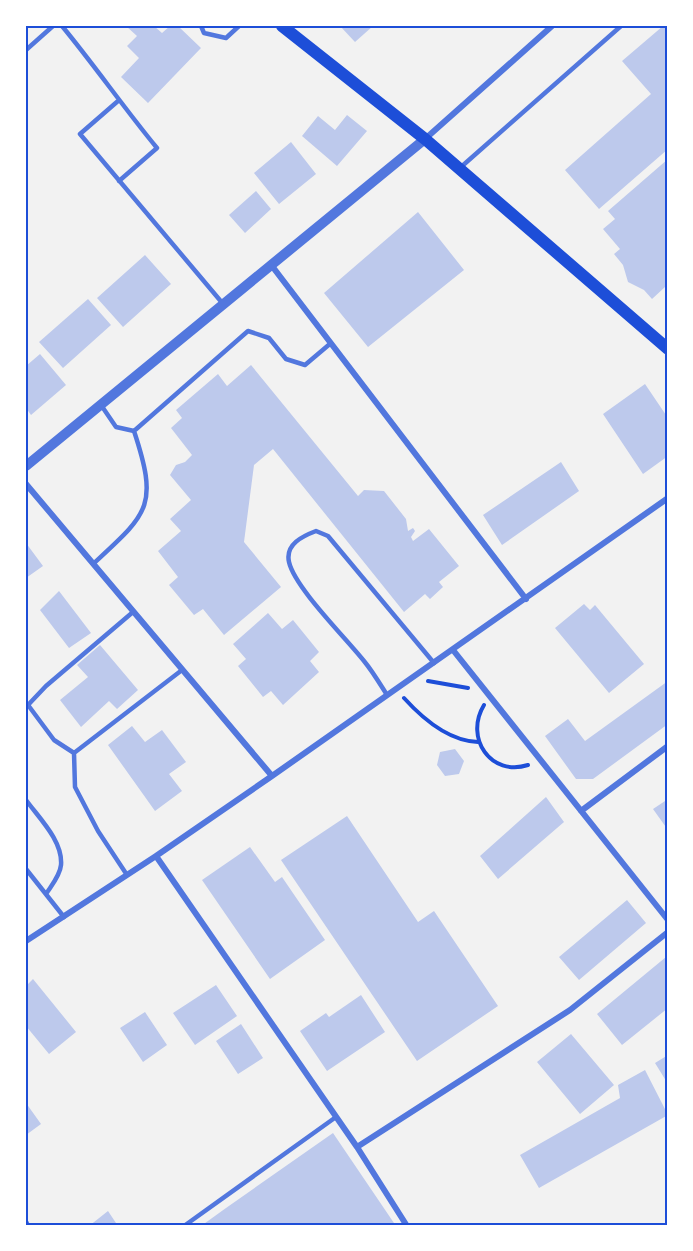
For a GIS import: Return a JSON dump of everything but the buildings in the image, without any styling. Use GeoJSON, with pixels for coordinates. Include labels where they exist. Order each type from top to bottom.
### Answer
{"type":"FeatureCollection","features":[{"type":"Feature","properties":{"kind":"main road"},"geometry":{"type":"LineString","coordinates":[[282,26],[425,139],[668,349]]}},
{"type":"Feature","properties":{"kind":"street"},"geometry":{"type":"LineString","coordinates":[[26,466],[425,139],[552,26]]}},
{"type":"Feature","properties":{"kind":"street"},"geometry":{"type":"LineString","coordinates":[[272,266],[526,599]]}},
{"type":"Feature","properties":{"kind":"street"},"geometry":{"type":"LineString","coordinates":[[26,484],[272,776]]}},
{"type":"Feature","properties":{"kind":"street"},"geometry":{"type":"LineString","coordinates":[[26,941],[156,856],[272,776],[668,498]]}},
{"type":"Feature","properties":{"kind":"street"},"geometry":{"type":"LineString","coordinates":[[453,650],[668,920]]}},
{"type":"Feature","properties":{"kind":"street"},"geometry":{"type":"LineString","coordinates":[[580,811],[668,746]]}},
{"type":"Feature","properties":{"kind":"street"},"geometry":{"type":"LineString","coordinates":[[156,856],[357,1147],[407,1226]]}},
{"type":"Feature","properties":{"kind":"street"},"geometry":{"type":"LineString","coordinates":[[357,1147],[570,1010],[668,932]]}},
{"type":"Feature","properties":{"kind":"lane"},"geometry":{"type":"LineString","coordinates":[[41,26],[46,32]]}},
{"type":"Feature","properties":{"kind":"lane"},"geometry":{"type":"LineString","coordinates":[[26,50],[53,26]]}},
{"type":"Feature","properties":{"kind":"lane"},"geometry":{"type":"LineString","coordinates":[[62,26],[99,70],[118,101],[157,148],[119,181]]}},
{"type":"Feature","properties":{"kind":"lane"},"geometry":{"type":"LineString","coordinates":[[201,26],[204,33],[226,38],[238,26]]}},
{"type":"Feature","properties":{"kind":"lane"},"geometry":{"type":"LineString","coordinates":[[459,169],[621,26]]}},
{"type":"Feature","properties":{"kind":"lane"},"geometry":{"type":"LineString","coordinates":[[118,101],[80,134],[224,305]]}},
{"type":"Feature","properties":{"kind":"lane"},"geometry":{"type":"LineString","coordinates":[[134,431],[248,331],[269,338],[286,359],[304,365],[331,343]]}},
{"type":"Feature","properties":{"kind":"lane"},"geometry":{"type":"LineString","coordinates":[[101,405],[116,427],[134,431]]}},
{"type":"Feature","properties":{"kind":"lane"},"geometry":{"type":"LineString","coordinates":[[93,564],[131,529],[148,502],[145,464],[134,431]]}},
{"type":"Feature","properties":{"kind":"lane"},"geometry":{"type":"LineString","coordinates":[[387,695],[366,662],[299,582],[289,562],[290,549],[299,537],[316,531],[328,536],[434,663]]}},
{"type":"Feature","properties":{"kind":"lane"},"geometry":{"type":"LineString","coordinates":[[75,753],[54,740],[28,705],[46,686],[133,612]]}},
{"type":"Feature","properties":{"kind":"lane"},"geometry":{"type":"LineString","coordinates":[[75,753],[182,670]]}},
{"type":"Feature","properties":{"kind":"lane"},"geometry":{"type":"LineString","coordinates":[[75,753],[75,788],[98,831],[127,875]]}},
{"type":"Feature","properties":{"kind":"lane"},"geometry":{"type":"LineString","coordinates":[[26,800],[52,836],[58,850],[61,865],[46,894]]}},
{"type":"Feature","properties":{"kind":"lane"},"geometry":{"type":"LineString","coordinates":[[26,869],[64,917]]}},
{"type":"Feature","properties":{"kind":"lane"},"geometry":{"type":"LineString","coordinates":[[184,1226],[336,1117]]}},
{"type":"Feature","properties":{"kind":"path"},"geometry":{"type":"LineString","coordinates":[[412,678],[488,694],[475,729],[478,742],[497,763],[508,768],[519,768],[540,759]]}},
{"type":"Feature","properties":{"kind":"path"},"geometry":{"type":"LineString","coordinates":[[396,690],[441,730],[464,742],[478,742]]}}]}
